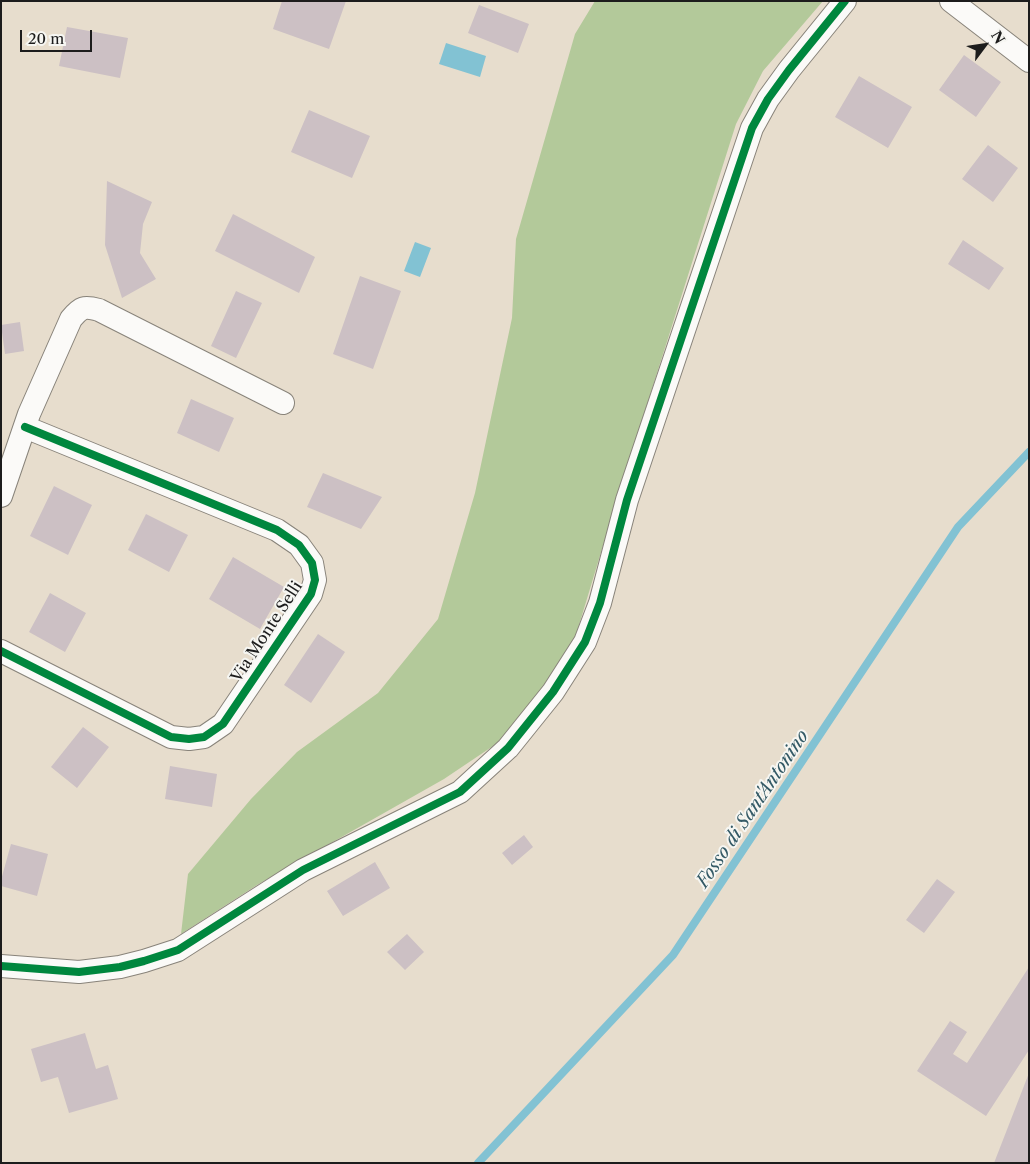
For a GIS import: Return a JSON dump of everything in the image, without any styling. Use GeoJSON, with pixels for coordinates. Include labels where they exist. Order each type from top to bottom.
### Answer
{"type":"FeatureCollection","features":[{"type":"Feature","properties":{"kind":"street"},"geometry":{"type":"LineString","coordinates":[[1,966],[79,972],[120,967],[178,950],[303,870],[460,792],[508,748],[553,692],[585,642],[600,604],[627,500],[752,128],[768,99],[788,70],[845,1]]}},
{"type":"Feature","properties":{"kind":"street"},"geometry":{"type":"LineString","coordinates":[[951,1],[1029,61]]}},
{"type":"Feature","properties":{"kind":"street"},"geometry":{"type":"LineString","coordinates":[[1,496],[29,414],[71,319],[78,310],[87,307],[99,310],[283,403]]}},
{"type":"Feature","properties":{"kind":"street","name":"Via Monte Selli"},"geometry":{"type":"LineString","coordinates":[[1,651],[171,737],[189,739],[204,737],[223,724],[311,594],[315,580],[312,563],[299,545],[278,530],[26,426]]}},
{"type":"Feature","properties":{"kind":"green space"},"geometry":{"type":"Polygon","coordinates":[[[595,1],[823,1],[763,71],[736,124],[618,496],[573,645],[544,692],[505,738],[444,779],[257,885],[181,934],[188,874],[251,799],[297,752],[378,693],[438,619],[475,493],[512,318],[516,239],[575,34],[595,1]]]}},
{"type":"Feature","properties":{"kind":"water"},"geometry":{"type":"Polygon","coordinates":[[[446,43],[486,56],[480,77],[439,64],[446,43]]]}},
{"type":"Feature","properties":{"kind":"water"},"geometry":{"type":"Polygon","coordinates":[[[415,242],[431,248],[420,277],[404,271],[415,242]]]}},
{"type":"Feature","properties":{"kind":"building"},"geometry":{"type":"Polygon","coordinates":[[[282,1],[346,1],[329,49],[273,29],[282,1]]]}},
{"type":"Feature","properties":{"kind":"building"},"geometry":{"type":"Polygon","coordinates":[[[479,5],[529,24],[518,53],[468,33],[479,5]]]}},
{"type":"Feature","properties":{"kind":"building"},"geometry":{"type":"Polygon","coordinates":[[[67,27],[128,38],[120,78],[59,66],[67,27]]]}},
{"type":"Feature","properties":{"kind":"building"},"geometry":{"type":"Polygon","coordinates":[[[964,55],[1001,82],[976,117],[939,90],[964,55]]]}},
{"type":"Feature","properties":{"kind":"building"},"geometry":{"type":"Polygon","coordinates":[[[859,76],[912,107],[888,148],[835,117],[859,76]]]}},
{"type":"Feature","properties":{"kind":"building"},"geometry":{"type":"Polygon","coordinates":[[[309,110],[370,136],[352,178],[291,152],[309,110]]]}},
{"type":"Feature","properties":{"kind":"building"},"geometry":{"type":"Polygon","coordinates":[[[988,145],[1018,168],[993,202],[962,179],[988,145]]]}},
{"type":"Feature","properties":{"kind":"building"},"geometry":{"type":"Polygon","coordinates":[[[107,181],[152,202],[143,224],[140,253],[156,279],[122,298],[105,245],[107,181]]]}},
{"type":"Feature","properties":{"kind":"building"},"geometry":{"type":"Polygon","coordinates":[[[233,214],[315,257],[299,293],[215,251],[233,214]]]}},
{"type":"Feature","properties":{"kind":"building"},"geometry":{"type":"Polygon","coordinates":[[[963,240],[1004,268],[989,290],[948,264],[963,240]]]}},
{"type":"Feature","properties":{"kind":"building"},"geometry":{"type":"Polygon","coordinates":[[[360,276],[401,291],[373,369],[333,354],[360,276]]]}},
{"type":"Feature","properties":{"kind":"building"},"geometry":{"type":"Polygon","coordinates":[[[236,291],[262,303],[236,358],[211,346],[236,291]]]}},
{"type":"Feature","properties":{"kind":"building"},"geometry":{"type":"Polygon","coordinates":[[[20,322],[24,351],[5,354],[1,325],[20,322]]]}},
{"type":"Feature","properties":{"kind":"building"},"geometry":{"type":"Polygon","coordinates":[[[191,399],[234,418],[219,452],[177,433],[191,399]]]}},
{"type":"Feature","properties":{"kind":"building"},"geometry":{"type":"Polygon","coordinates":[[[323,473],[382,497],[361,529],[307,507],[323,473]]]}},
{"type":"Feature","properties":{"kind":"building"},"geometry":{"type":"Polygon","coordinates":[[[54,486],[92,505],[68,555],[30,536],[54,486]]]}},
{"type":"Feature","properties":{"kind":"building"},"geometry":{"type":"Polygon","coordinates":[[[146,514],[188,535],[169,572],[128,550],[146,514]]]}},
{"type":"Feature","properties":{"kind":"building"},"geometry":{"type":"Polygon","coordinates":[[[233,557],[284,587],[260,629],[209,599],[233,557]]]}},
{"type":"Feature","properties":{"kind":"building"},"geometry":{"type":"Polygon","coordinates":[[[50,593],[86,613],[65,652],[29,632],[50,593]]]}},
{"type":"Feature","properties":{"kind":"building"},"geometry":{"type":"Polygon","coordinates":[[[318,634],[345,652],[311,703],[284,685],[318,634]]]}},
{"type":"Feature","properties":{"kind":"building"},"geometry":{"type":"Polygon","coordinates":[[[83,727],[109,747],[77,788],[51,767],[83,727]]]}},
{"type":"Feature","properties":{"kind":"building"},"geometry":{"type":"Polygon","coordinates":[[[170,766],[217,774],[212,807],[165,799],[170,766]]]}},
{"type":"Feature","properties":{"kind":"building"},"geometry":{"type":"Polygon","coordinates":[[[524,835],[533,847],[512,865],[502,853],[524,835]]]}},
{"type":"Feature","properties":{"kind":"building"},"geometry":{"type":"Polygon","coordinates":[[[11,844],[48,854],[37,896],[1,886],[11,844]]]}},
{"type":"Feature","properties":{"kind":"building"},"geometry":{"type":"Polygon","coordinates":[[[375,862],[390,888],[343,916],[327,891],[375,862]]]}},
{"type":"Feature","properties":{"kind":"building"},"geometry":{"type":"Polygon","coordinates":[[[937,879],[955,892],[924,933],[906,920],[937,879]]]}},
{"type":"Feature","properties":{"kind":"building"},"geometry":{"type":"Polygon","coordinates":[[[407,934],[424,952],[405,970],[387,952],[407,934]]]}},
{"type":"Feature","properties":{"kind":"building"},"geometry":{"type":"Polygon","coordinates":[[[1029,967],[1029,1050],[986,1116],[917,1071],[950,1021],[967,1032],[953,1054],[967,1063],[1029,967]]]}},
{"type":"Feature","properties":{"kind":"building"},"geometry":{"type":"Polygon","coordinates":[[[85,1033],[96,1069],[108,1065],[118,1099],[69,1113],[58,1077],[41,1082],[31,1049],[85,1033]]]}},
{"type":"Feature","properties":{"kind":"building"},"geometry":{"type":"Polygon","coordinates":[[[1029,1073],[1029,1163],[994,1163],[1029,1073]]]}},
{"type":"Feature","properties":{"kind":"waterway","name":"Fosso di Sant'Antonino"},"geometry":{"type":"LineString","coordinates":[[478,1163],[673,955],[958,527],[1029,452]]}},
{"type":"Feature","properties":{"kind":"cycle path"},"geometry":{"type":"LineString","coordinates":[[1,966],[79,972],[120,967],[178,950],[303,870],[460,792],[508,748],[553,692],[585,642],[600,603],[627,500],[752,128],[768,99],[789,70],[845,1]]}},
{"type":"Feature","properties":{"kind":"cycle path"},"geometry":{"type":"LineString","coordinates":[[1,651],[171,737],[189,739],[204,737],[223,724],[311,594],[315,580],[312,563],[299,545],[277,530],[25,427]]}}]}
